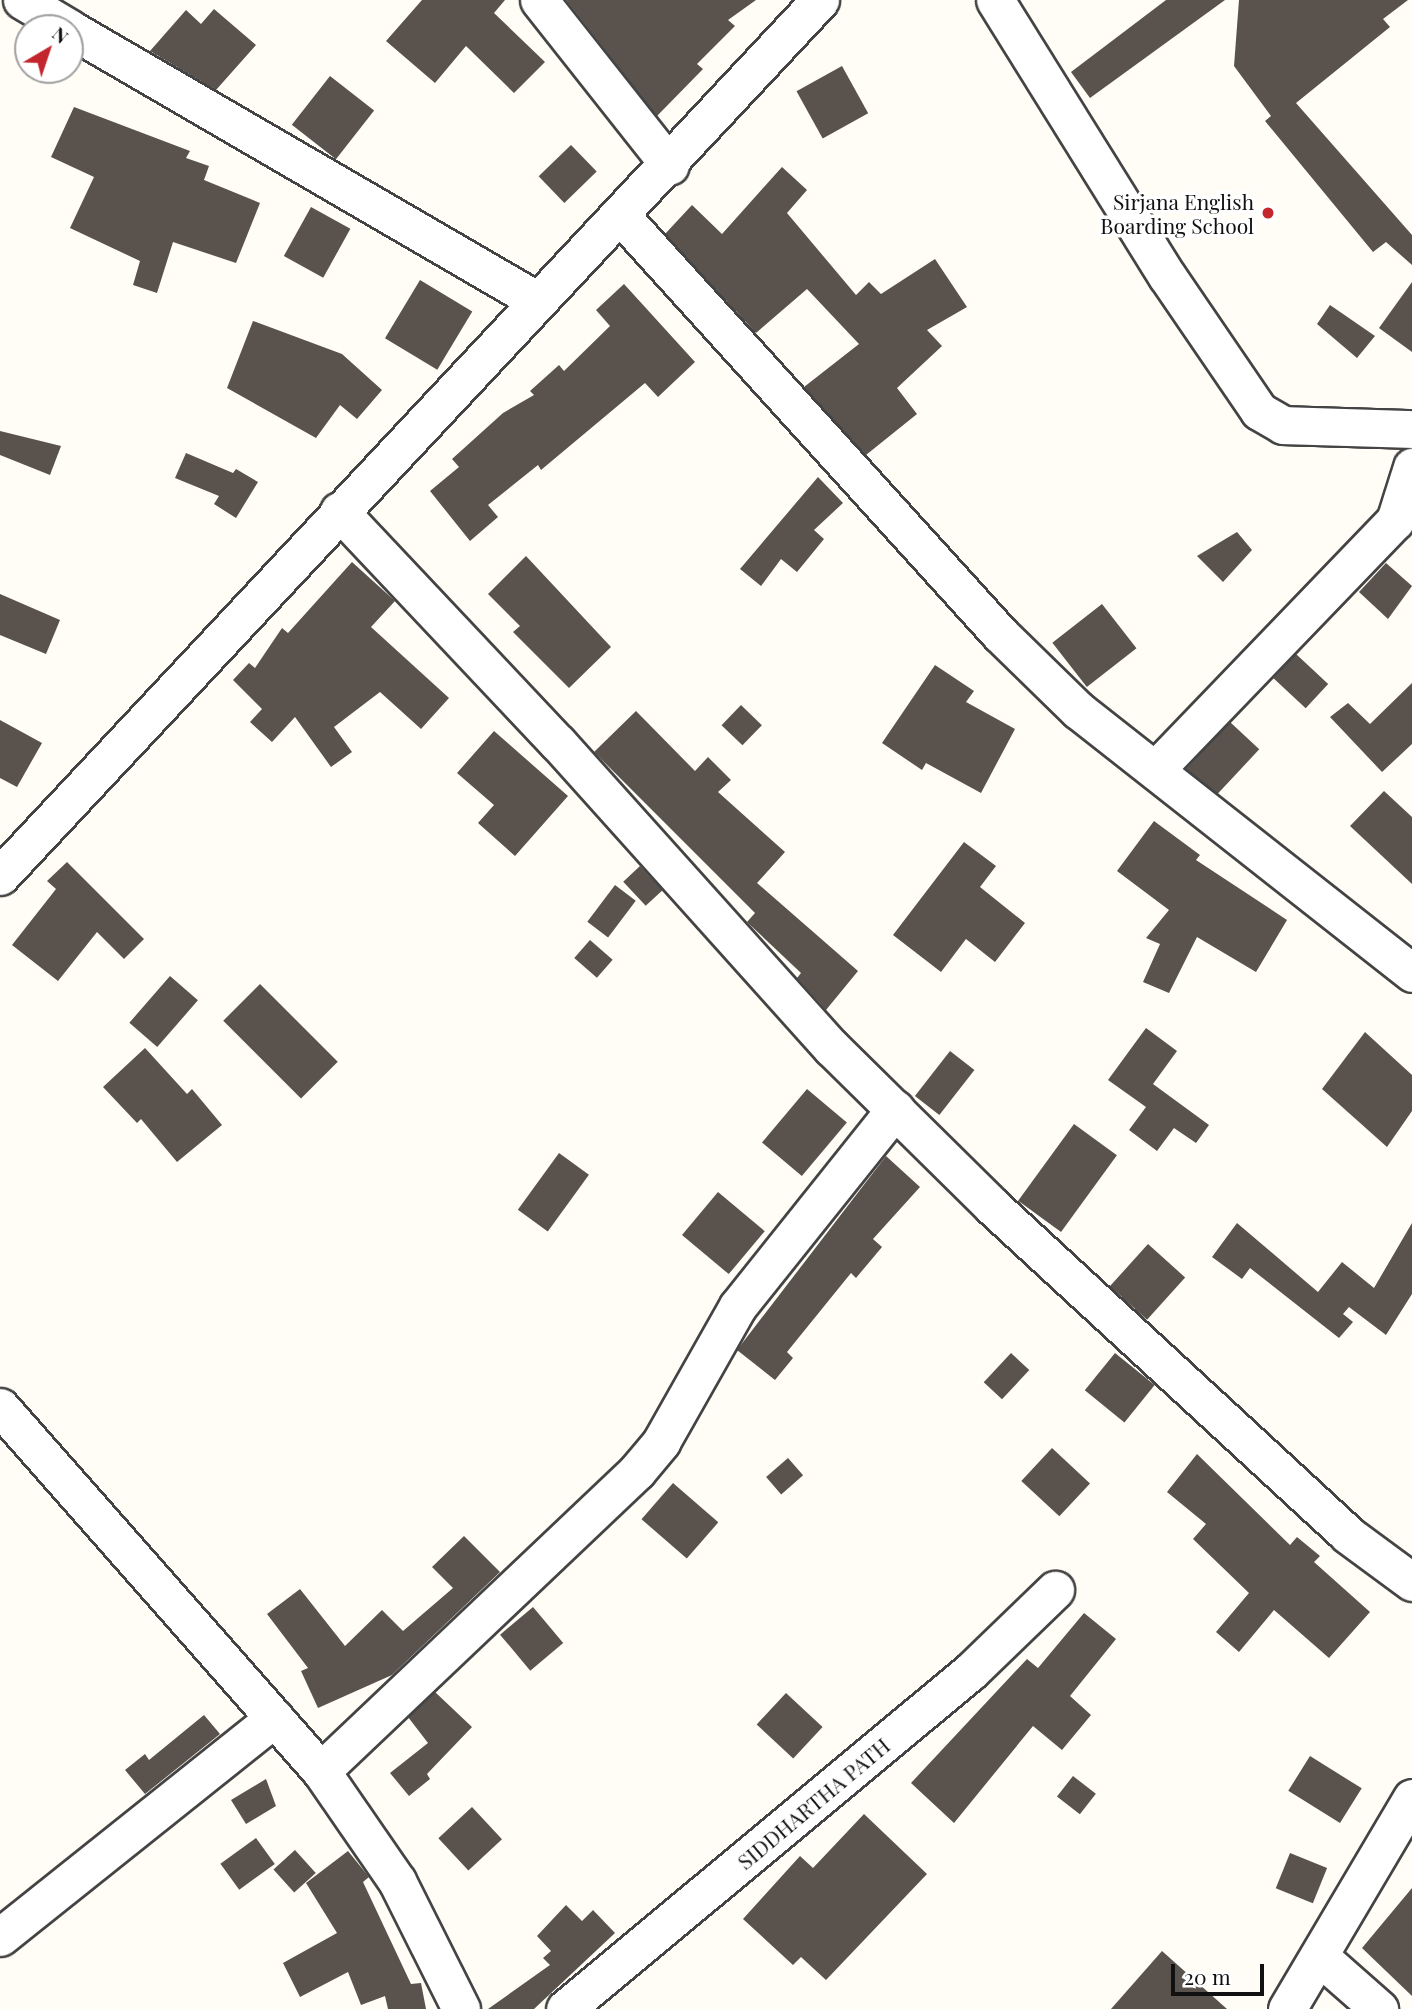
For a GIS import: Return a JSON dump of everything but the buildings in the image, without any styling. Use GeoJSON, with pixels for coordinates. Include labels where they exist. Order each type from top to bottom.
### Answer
{"type":"FeatureCollection","features":[{"type":"Feature","properties":{"kind":"street"},"geometry":{"type":"LineString","coordinates":[[22,0],[46,14]]}},
{"type":"Feature","properties":{"kind":"street"},"geometry":{"type":"LineString","coordinates":[[539,0],[670,166]]}},
{"type":"Feature","properties":{"kind":"street"},"geometry":{"type":"LineString","coordinates":[[0,876],[537,300],[670,166],[820,0]]}},
{"type":"Feature","properties":{"kind":"street"},"geometry":{"type":"LineString","coordinates":[[995,0],[1167,276],[1259,411],[1283,425],[1412,429]]}},
{"type":"Feature","properties":{"kind":"street"},"geometry":{"type":"LineString","coordinates":[[84,37],[537,300]]}},
{"type":"Feature","properties":{"kind":"street"},"geometry":{"type":"LineString","coordinates":[[621,216],[1000,634],[1078,710],[1412,973]]}},
{"type":"Feature","properties":{"kind":"street"},"geometry":{"type":"LineString","coordinates":[[1154,770],[1395,522],[1412,467]]}},
{"type":"Feature","properties":{"kind":"street"},"geometry":{"type":"LineString","coordinates":[[339,511],[558,743],[832,1048],[992,1206],[1347,1534],[1412,1582]]}},
{"type":"Feature","properties":{"kind":"street"},"geometry":{"type":"LineString","coordinates":[[321,1771],[637,1471],[661,1442],[738,1306],[895,1109]]}},
{"type":"Feature","properties":{"kind":"street"},"geometry":{"type":"LineString","coordinates":[[0,1407],[321,1771],[397,1881],[461,2009]]}},
{"type":"Feature","properties":{"kind":"street","name":"SIDDHARTHA PATH"},"geometry":{"type":"LineString","coordinates":[[565,2009],[971,1671],[1055,1590]]}},
{"type":"Feature","properties":{"kind":"street"},"geometry":{"type":"LineString","coordinates":[[0,1937],[274,1718]]}},
{"type":"Feature","properties":{"kind":"street"},"geometry":{"type":"LineString","coordinates":[[1287,2009],[1412,1798]]}},
{"type":"Feature","properties":{"kind":"street"},"geometry":{"type":"LineString","coordinates":[[1320,1957],[1379,2009]]}},
{"type":"Feature","properties":{"kind":"place","name":"Sirjana English Boarding School"},"geometry":{"type":"Point","coordinates":[1268,213]}}]}
